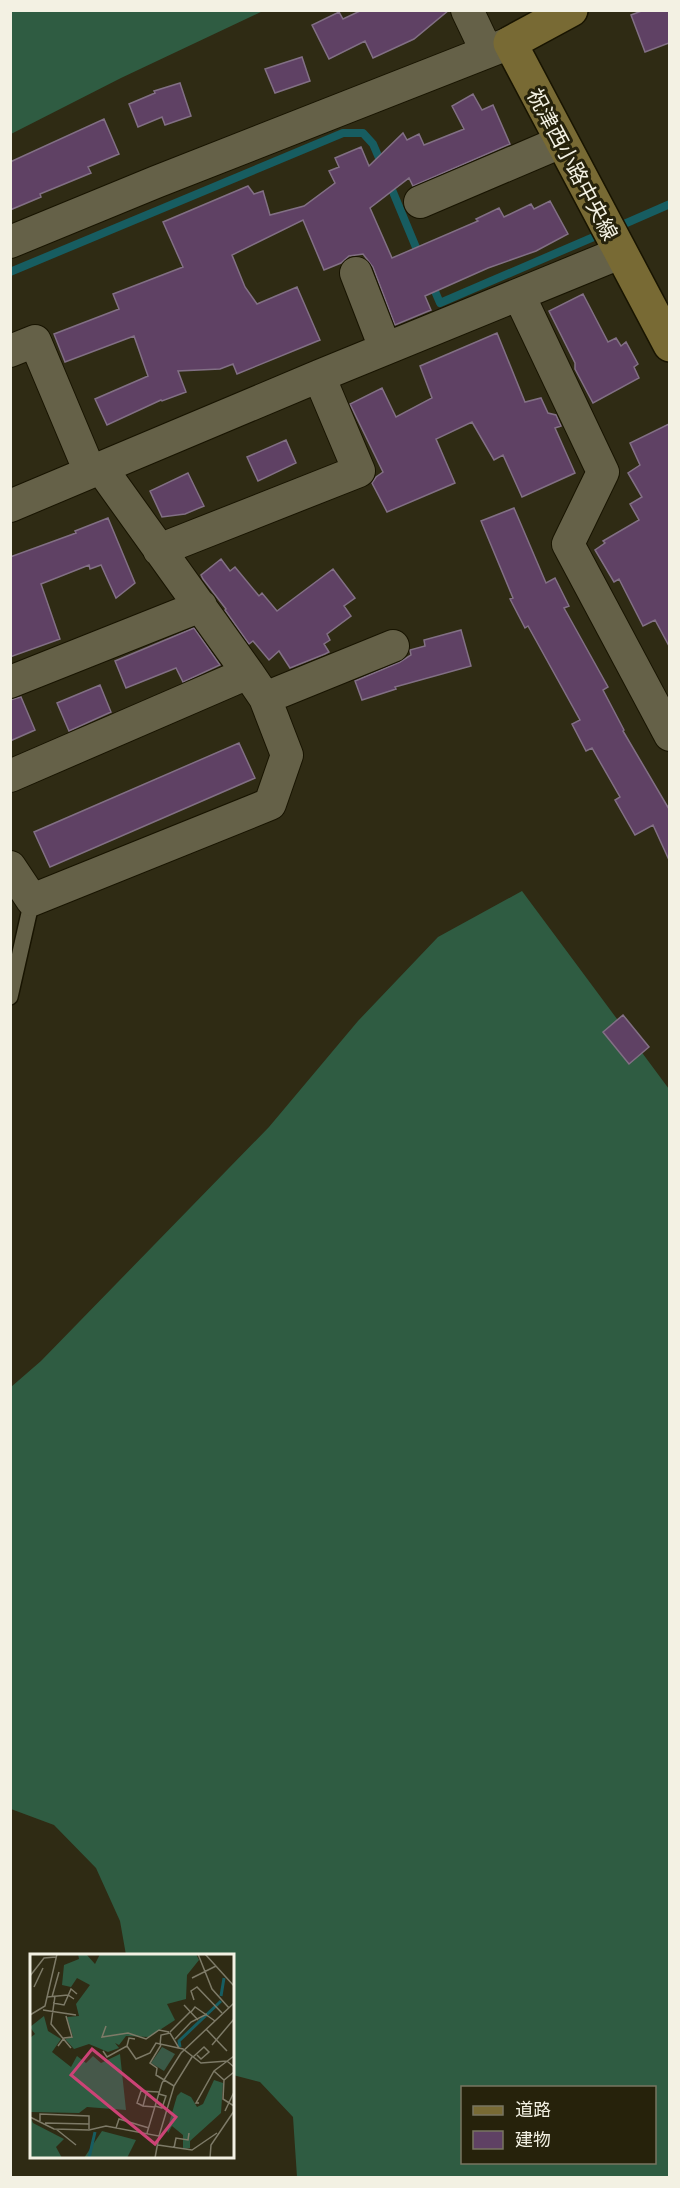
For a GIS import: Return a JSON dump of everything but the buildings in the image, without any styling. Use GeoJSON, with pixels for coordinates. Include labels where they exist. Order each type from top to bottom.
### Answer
{"type":"FeatureCollection","features":[{"type":"Feature","properties":{"kind":"main road"},"geometry":{"type":"LineString","coordinates":[[498,47],[571,10]]}},
{"type":"Feature","properties":{"kind":"main road","name":"祝津西小路中央線"},"geometry":{"type":"LineString","coordinates":[[498,47],[561,142],[669,345]]}},
{"type":"Feature","properties":{"kind":"street"},"geometry":{"type":"LineString","coordinates":[[10,242],[498,47],[467,10]]}},
{"type":"Feature","properties":{"kind":"street"},"geometry":{"type":"LineString","coordinates":[[420,202],[561,142]]}},
{"type":"Feature","properties":{"kind":"street"},"geometry":{"type":"LineString","coordinates":[[10,506],[385,348],[620,253]]}},
{"type":"Feature","properties":{"kind":"street"},"geometry":{"type":"LineString","coordinates":[[356,273],[385,348]]}},
{"type":"Feature","properties":{"kind":"street"},"geometry":{"type":"LineString","coordinates":[[519,295],[603,472],[568,544],[669,735]]}},
{"type":"Feature","properties":{"kind":"street"},"geometry":{"type":"LineString","coordinates":[[10,351],[35,341],[96,470],[201,606],[256,686],[287,755],[270,804],[32,900],[10,867]]}},
{"type":"Feature","properties":{"kind":"street"},"geometry":{"type":"LineString","coordinates":[[159,550],[359,471],[319,376]]}},
{"type":"Feature","properties":{"kind":"street"},"geometry":{"type":"LineString","coordinates":[[10,682],[201,606]]}},
{"type":"Feature","properties":{"kind":"street"},"geometry":{"type":"LineString","coordinates":[[10,777],[256,686],[393,646]]}},
{"type":"Feature","properties":{"kind":"lane"},"geometry":{"type":"LineString","coordinates":[[10,997],[32,900]]}},
{"type":"Feature","properties":{"kind":"green space"},"geometry":{"type":"Polygon","coordinates":[[[11,10],[263,11],[121,78],[11,134],[11,10]]]}},
{"type":"Feature","properties":{"kind":"green space"},"geometry":{"type":"Polygon","coordinates":[[[522,891],[669,1089],[669,2177],[297,2177],[293,2117],[260,2082],[234,2075],[234,1954],[126,1954],[120,1921],[96,1868],[54,1825],[11,1809],[11,1387],[41,1361],[269,1127],[358,1021],[438,937],[522,891]]]}},
{"type":"Feature","properties":{"kind":"waterway"},"geometry":{"type":"LineString","coordinates":[[10,272],[343,133],[363,133],[373,144],[382,165]]}},
{"type":"Feature","properties":{"kind":"waterway"},"geometry":{"type":"LineString","coordinates":[[388,180],[420,257]]}},
{"type":"Feature","properties":{"kind":"waterway"},"geometry":{"type":"LineString","coordinates":[[615,228],[670,204]]}},
{"type":"Feature","properties":{"kind":"waterway"},"geometry":{"type":"LineString","coordinates":[[431,282],[440,303],[603,233]]}}]}
